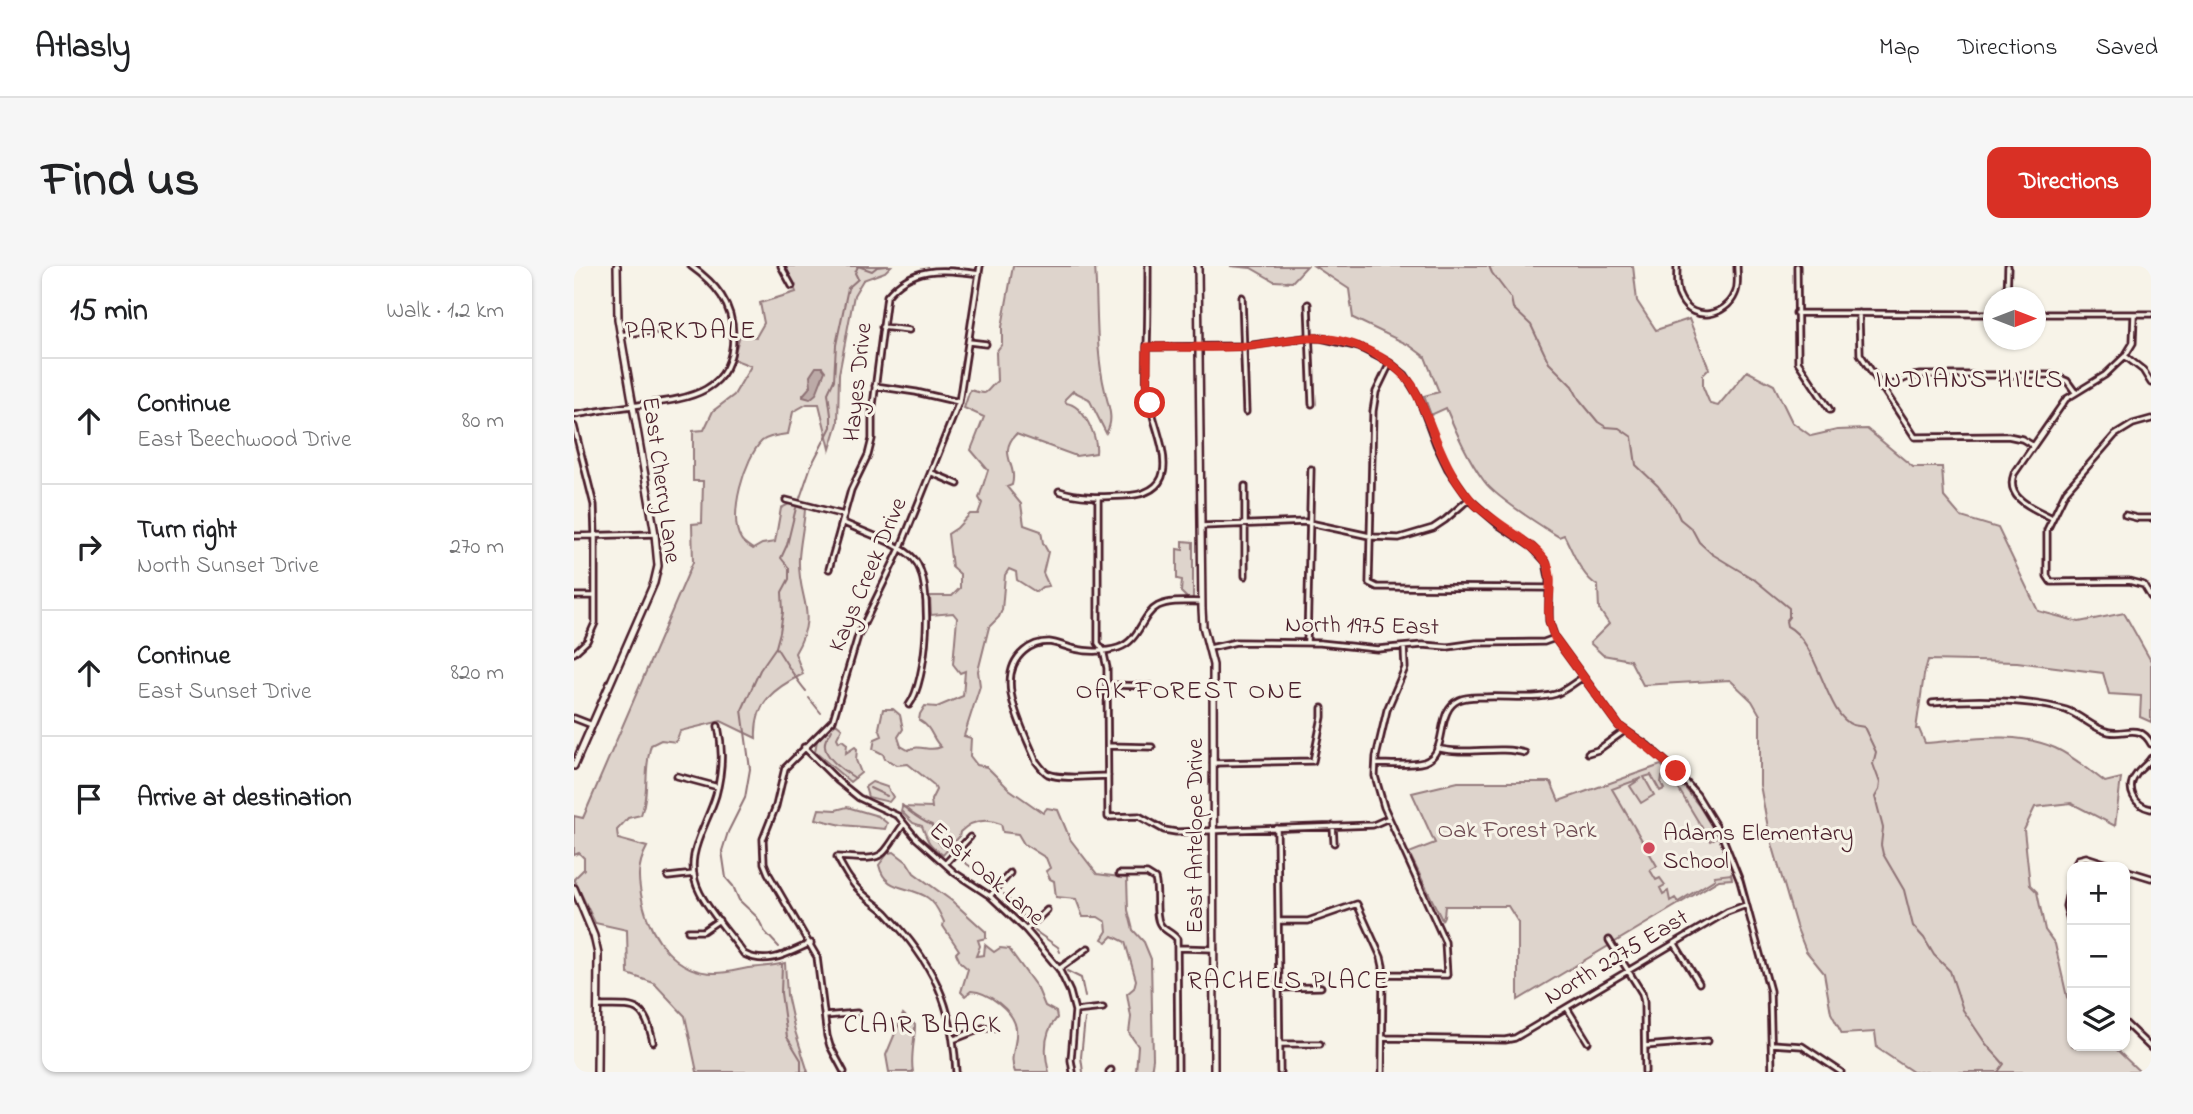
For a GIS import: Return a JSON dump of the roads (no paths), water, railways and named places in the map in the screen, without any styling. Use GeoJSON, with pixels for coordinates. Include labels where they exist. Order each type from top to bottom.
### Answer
{"type":"FeatureCollection","features":[{"type":"Feature","properties":{"kind":"main road","name":"East Cherry Lane"},"geometry":{"type":"LineString","coordinates":[[574,766],[657,574],[655,534],[620,335],[617,266]]}},
{"type":"Feature","properties":{"kind":"main road","name":"East Antelope Drive"},"geometry":{"type":"LineString","coordinates":[[1198,266],[1202,602],[1203,626],[1213,665],[1214,1072]]}},
{"type":"Feature","properties":{"kind":"main road"},"geometry":{"type":"LineString","coordinates":[[574,888],[594,936],[598,954],[597,1072]]}},
{"type":"Feature","properties":{"kind":"street"},"geometry":{"type":"LineString","coordinates":[[574,415],[682,400],[710,387],[721,375],[733,345],[733,326],[727,306],[716,287],[691,266]]}},
{"type":"Feature","properties":{"kind":"street"},"geometry":{"type":"LineString","coordinates":[[781,266],[792,286]]}},
{"type":"Feature","properties":{"kind":"street","name":"Kays Creek Drive"},"geometry":{"type":"LineString","coordinates":[[844,1072],[830,1046],[817,957],[768,873],[762,850],[763,839],[776,806],[785,768],[833,720],[858,636],[900,549],[959,402],[980,266]]}},
{"type":"Feature","properties":{"kind":"street"},"geometry":{"type":"LineString","coordinates":[[1059,491],[1069,495],[1098,497],[1133,496],[1148,491],[1160,482],[1164,469],[1160,434],[1147,391],[1147,266]]}},
{"type":"Feature","properties":{"kind":"street"},"geometry":{"type":"LineString","coordinates":[[1678,266],[1676,280],[1679,296],[1684,304],[1695,311],[1713,314],[1730,303],[1737,291],[1737,266]]}},
{"type":"Feature","properties":{"kind":"street"},"geometry":{"type":"LineString","coordinates":[[1797,266],[1798,362],[1830,410]]}},
{"type":"Feature","properties":{"kind":"street"},"geometry":{"type":"LineString","coordinates":[[2007,287],[2008,266]]}},
{"type":"Feature","properties":{"kind":"street","name":"Hayes Drive"},"geometry":{"type":"LineString","coordinates":[[829,569],[851,490],[868,455],[872,439],[872,413],[887,296],[897,281],[925,268],[979,274]]}},
{"type":"Feature","properties":{"kind":"street"},"geometry":{"type":"LineString","coordinates":[[1242,298],[1246,412]]}},
{"type":"Feature","properties":{"kind":"street"},"geometry":{"type":"LineString","coordinates":[[1308,304],[1312,404]]}},
{"type":"Feature","properties":{"kind":"street"},"geometry":{"type":"LineString","coordinates":[[1797,313],[1983,314]]}},
{"type":"Feature","properties":{"kind":"street"},"geometry":{"type":"LineString","coordinates":[[1859,313],[1860,354],[1915,437],[2008,436],[2022,439],[2032,445]]}},
{"type":"Feature","properties":{"kind":"street"},"geometry":{"type":"LineString","coordinates":[[2046,314],[2151,314]]}},
{"type":"Feature","properties":{"kind":"street"},"geometry":{"type":"LineString","coordinates":[[2052,518],[2023,502],[2011,489],[2014,474],[2058,408],[2075,392],[2105,374],[2125,356],[2133,342],[2134,314]]}},
{"type":"Feature","properties":{"kind":"street"},"geometry":{"type":"LineString","coordinates":[[882,327],[909,330]]}},
{"type":"Feature","properties":{"kind":"street"},"geometry":{"type":"LineString","coordinates":[[620,335],[664,329]]}},
{"type":"Feature","properties":{"kind":"street"},"geometry":{"type":"LineString","coordinates":[[1147,347],[1242,346],[1309,338],[1335,340],[1359,347],[1390,363],[1405,375],[1412,385],[1448,469],[1469,499],[1499,525],[1540,554],[1549,570],[1549,621],[1555,638],[1624,731],[1661,757],[1697,795],[1713,819],[1729,851],[1770,991],[1772,1072]]}},
{"type":"Feature","properties":{"kind":"street"},"geometry":{"type":"LineString","coordinates":[[969,342],[986,344]]}},
{"type":"Feature","properties":{"kind":"street"},"geometry":{"type":"LineString","coordinates":[[2125,356],[2143,370],[2151,383]]}},
{"type":"Feature","properties":{"kind":"street"},"geometry":{"type":"LineString","coordinates":[[1390,363],[1374,401],[1369,583],[1377,587],[1549,588]]}},
{"type":"Feature","properties":{"kind":"street"},"geometry":{"type":"LineString","coordinates":[[1882,388],[1920,375],[2053,375],[2067,381],[2075,392]]}},
{"type":"Feature","properties":{"kind":"street"},"geometry":{"type":"LineString","coordinates":[[875,386],[959,402]]}},
{"type":"Feature","properties":{"kind":"street"},"geometry":{"type":"LineString","coordinates":[[2151,419],[2133,424],[2115,435],[2066,491],[2052,518],[2047,536],[2047,576],[2051,582],[2129,581],[2144,585],[2151,597]]}},
{"type":"Feature","properties":{"kind":"street"},"geometry":{"type":"LineString","coordinates":[[574,426],[594,505],[595,536],[595,623],[587,641],[574,653]]}},
{"type":"Feature","properties":{"kind":"street"},"geometry":{"type":"LineString","coordinates":[[1307,643],[1311,469]]}},
{"type":"Feature","properties":{"kind":"street"},"geometry":{"type":"LineString","coordinates":[[932,472],[958,484]]}},
{"type":"Feature","properties":{"kind":"street"},"geometry":{"type":"LineString","coordinates":[[1245,486],[1245,576]]}},
{"type":"Feature","properties":{"kind":"street"},"geometry":{"type":"LineString","coordinates":[[1098,497],[1098,643],[1103,650],[1107,668],[1108,817],[1139,816],[1164,830],[1176,832],[1373,825],[1389,818]]}},
{"type":"Feature","properties":{"kind":"street"},"geometry":{"type":"LineString","coordinates":[[1202,526],[1310,523],[1370,536],[1399,538],[1423,532],[1446,520],[1469,499]]}},
{"type":"Feature","properties":{"kind":"street"},"geometry":{"type":"LineString","coordinates":[[786,500],[844,515]]}},
{"type":"Feature","properties":{"kind":"street"},"geometry":{"type":"LineString","coordinates":[[2125,515],[2151,518]]}},
{"type":"Feature","properties":{"kind":"street"},"geometry":{"type":"LineString","coordinates":[[842,522],[912,556],[923,575],[926,638],[916,696],[909,705]]}},
{"type":"Feature","properties":{"kind":"street"},"geometry":{"type":"LineString","coordinates":[[574,536],[655,534]]}},
{"type":"Feature","properties":{"kind":"street"},"geometry":{"type":"LineString","coordinates":[[574,596],[595,596]]}},
{"type":"Feature","properties":{"kind":"street"},"geometry":{"type":"LineString","coordinates":[[1108,776],[1048,774],[1035,761],[1012,699],[1011,673],[1015,661],[1031,645],[1040,643],[1050,642],[1077,650],[1120,647],[1136,636],[1156,607],[1173,602],[1202,602]]}},
{"type":"Feature","properties":{"kind":"street","name":"North 1975 East"},"geometry":{"type":"LineString","coordinates":[[1210,648],[1236,642],[1307,643],[1377,649],[1544,642],[1555,638]]}},
{"type":"Feature","properties":{"kind":"street"},"geometry":{"type":"LineString","coordinates":[[1383,974],[1447,975],[1447,947],[1377,790],[1376,764],[1387,710],[1405,667],[1404,647]]}},
{"type":"Feature","properties":{"kind":"street"},"geometry":{"type":"LineString","coordinates":[[1376,764],[1420,763],[1433,756],[1449,707],[1459,700],[1472,697],[1553,695],[1583,677]]}},
{"type":"Feature","properties":{"kind":"street"},"geometry":{"type":"LineString","coordinates":[[1107,685],[1150,686]]}},
{"type":"Feature","properties":{"kind":"street"},"geometry":{"type":"LineString","coordinates":[[1932,703],[2041,704],[2073,713],[2109,732],[2135,730],[2146,736],[2151,744]]}},
{"type":"Feature","properties":{"kind":"street"},"geometry":{"type":"LineString","coordinates":[[1213,763],[1313,761],[1322,708]]}},
{"type":"Feature","properties":{"kind":"street"},"geometry":{"type":"LineString","coordinates":[[574,718],[592,725]]}},
{"type":"Feature","properties":{"kind":"street"},"geometry":{"type":"LineString","coordinates":[[718,726],[722,744],[718,787],[694,847],[694,874],[699,892],[744,954],[755,959],[776,958],[811,943]]}},
{"type":"Feature","properties":{"kind":"street"},"geometry":{"type":"LineString","coordinates":[[1588,753],[1598,750],[1624,731]]}},
{"type":"Feature","properties":{"kind":"street"},"geometry":{"type":"LineString","coordinates":[[1438,745],[1457,751],[1514,750],[1525,753]]}},
{"type":"Feature","properties":{"kind":"street"},"geometry":{"type":"LineString","coordinates":[[1108,746],[1152,747]]}},
{"type":"Feature","properties":{"kind":"street","name":"East Oak Lane"},"geometry":{"type":"LineString","coordinates":[[804,747],[859,798],[898,816],[916,838],[945,864],[990,896],[1026,930],[1059,970],[1070,992],[1075,1011],[1071,1060],[1073,1072]]}},
{"type":"Feature","properties":{"kind":"street"},"geometry":{"type":"LineString","coordinates":[[2151,758],[2138,772],[2131,786],[2138,804],[2151,809]]}},
{"type":"Feature","properties":{"kind":"street"},"geometry":{"type":"LineString","coordinates":[[677,776],[718,787]]}},
{"type":"Feature","properties":{"kind":"street"},"geometry":{"type":"LineString","coordinates":[[904,824],[891,839],[886,851],[879,856],[836,857],[849,879],[895,923],[931,969],[941,989],[954,1039],[956,1072]]}},
{"type":"Feature","properties":{"kind":"street"},"geometry":{"type":"LineString","coordinates":[[1333,826],[1334,843]]}},
{"type":"Feature","properties":{"kind":"street"},"geometry":{"type":"LineString","coordinates":[[1278,828],[1280,1072]]}},
{"type":"Feature","properties":{"kind":"street"},"geometry":{"type":"LineString","coordinates":[[945,864],[970,837]]}},
{"type":"Feature","properties":{"kind":"street"},"geometry":{"type":"LineString","coordinates":[[2077,862],[2078,859],[2086,858],[2100,862]]}},
{"type":"Feature","properties":{"kind":"street"},"geometry":{"type":"LineString","coordinates":[[2130,872],[2151,878]]}},
{"type":"Feature","properties":{"kind":"street"},"geometry":{"type":"LineString","coordinates":[[990,896],[1010,873]]}},
{"type":"Feature","properties":{"kind":"street"},"geometry":{"type":"LineString","coordinates":[[668,877],[694,874]]}},
{"type":"Feature","properties":{"kind":"street"},"geometry":{"type":"LineString","coordinates":[[1119,874],[1147,874],[1155,879],[1158,923],[1177,939],[1178,1072]]}},
{"type":"Feature","properties":{"kind":"street"},"geometry":{"type":"LineString","coordinates":[[1278,921],[1308,921],[1357,904],[1381,957],[1382,1072]]}},
{"type":"Feature","properties":{"kind":"street","name":"North 2275 East"},"geometry":{"type":"LineString","coordinates":[[1383,1038],[1505,1040],[1525,1033],[1727,912],[1746,905]]}},
{"type":"Feature","properties":{"kind":"street"},"geometry":{"type":"LineString","coordinates":[[1026,930],[1047,910]]}},
{"type":"Feature","properties":{"kind":"street"},"geometry":{"type":"LineString","coordinates":[[688,932],[703,930],[719,920]]}},
{"type":"Feature","properties":{"kind":"street"},"geometry":{"type":"LineString","coordinates":[[1609,940],[1644,1002],[1645,1072]]}},
{"type":"Feature","properties":{"kind":"street"},"geometry":{"type":"LineString","coordinates":[[1675,944],[1699,984]]}},
{"type":"Feature","properties":{"kind":"street"},"geometry":{"type":"LineString","coordinates":[[1059,970],[1088,948]]}},
{"type":"Feature","properties":{"kind":"street"},"geometry":{"type":"LineString","coordinates":[[1178,948],[1214,948]]}},
{"type":"Feature","properties":{"kind":"street"},"geometry":{"type":"LineString","coordinates":[[1280,988],[1321,987]]}},
{"type":"Feature","properties":{"kind":"street"},"geometry":{"type":"LineString","coordinates":[[1178,1005],[1183,1009]]}},
{"type":"Feature","properties":{"kind":"street"},"geometry":{"type":"LineString","coordinates":[[599,1006],[634,1006],[643,1013],[653,1042]]}},
{"type":"Feature","properties":{"kind":"street"},"geometry":{"type":"LineString","coordinates":[[1567,1007],[1588,1042]]}},
{"type":"Feature","properties":{"kind":"street"},"geometry":{"type":"LineString","coordinates":[[1075,1011],[1103,1008]]}},
{"type":"Feature","properties":{"kind":"street"},"geometry":{"type":"LineString","coordinates":[[825,1016],[857,1013]]}},
{"type":"Feature","properties":{"kind":"street"},"geometry":{"type":"LineString","coordinates":[[954,1039],[983,1028],[993,1028]]}},
{"type":"Feature","properties":{"kind":"street"},"geometry":{"type":"LineString","coordinates":[[2130,1028],[2151,1048]]}},
{"type":"Feature","properties":{"kind":"street"},"geometry":{"type":"LineString","coordinates":[[1645,1046],[1708,1041]]}},
{"type":"Feature","properties":{"kind":"street"},"geometry":{"type":"LineString","coordinates":[[1280,1044],[1320,1044]]}},
{"type":"Feature","properties":{"kind":"street"},"geometry":{"type":"LineString","coordinates":[[1772,1044],[1802,1046],[1841,1072]]}},
{"type":"Feature","properties":{"kind":"waterway"},"geometry":{"type":"LineString","coordinates":[[800,498],[811,466],[831,427],[828,393],[834,380],[836,345],[848,288],[858,279],[855,273],[858,266],[872,271],[886,266]]}},
{"type":"Feature","properties":{"kind":"waterway"},"geometry":{"type":"LineString","coordinates":[[1489,266],[1511,298],[1513,308],[1531,325],[1549,363],[1572,386],[1598,422],[1606,427],[1619,428],[1632,437],[1636,465],[1658,486],[1699,542],[1712,554],[1755,580],[1789,608],[1787,626],[1798,634],[1807,647],[1835,708],[1843,719],[1864,727],[1876,752],[1873,764],[1880,783],[1875,797],[1883,828],[1883,854],[1904,890],[1913,926],[1934,955],[1950,971],[1963,1010],[1986,1044],[2004,1064],[1998,1072]]}},
{"type":"Feature","properties":{"kind":"waterway"},"geometry":{"type":"LineString","coordinates":[[779,947],[765,932],[757,917],[739,900],[726,878],[722,851],[745,798],[750,769],[742,710],[760,670],[776,647],[783,612],[782,592],[789,579],[789,568],[781,558],[796,508]]}},
{"type":"Feature","properties":{"kind":"waterway"},"geometry":{"type":"LineString","coordinates":[[776,647],[806,691]]}},
{"type":"Feature","properties":{"kind":"waterway"},"geometry":{"type":"LineString","coordinates":[[809,698],[821,713]]}},
{"type":"Feature","properties":{"kind":"waterway"},"geometry":{"type":"LineString","coordinates":[[832,730],[826,739],[826,751],[834,762],[855,778]]}},
{"type":"Feature","properties":{"kind":"waterway"},"geometry":{"type":"LineString","coordinates":[[870,788],[887,796]]}},
{"type":"Feature","properties":{"kind":"waterway"},"geometry":{"type":"LineString","coordinates":[[902,805],[932,825],[933,834],[942,847]]}},
{"type":"Feature","properties":{"kind":"waterway"},"geometry":{"type":"LineString","coordinates":[[958,858],[986,877]]}},
{"type":"Feature","properties":{"kind":"waterway"},"geometry":{"type":"LineString","coordinates":[[1004,894],[1023,916]]}},
{"type":"Feature","properties":{"kind":"waterway"},"geometry":{"type":"LineString","coordinates":[[1035,931],[1058,947],[1060,952]]}},
{"type":"Feature","properties":{"kind":"waterway"},"geometry":{"type":"LineString","coordinates":[[782,964],[781,993],[787,1037],[801,1060],[801,1072]]}},
{"type":"Feature","properties":{"kind":"waterway"},"geometry":{"type":"LineString","coordinates":[[1067,971],[1081,978],[1085,997]]}},
{"type":"Feature","properties":{"kind":"waterway"},"geometry":{"type":"LineString","coordinates":[[1083,1072],[1081,1057],[1085,1019]]}},
{"type":"Feature","properties":{"kind":"place","name":"Adams Elementary School"},"geometry":{"type":"Point","coordinates":[1649,848]}},
{"type":"Feature","properties":{"kind":"district","name":"PARKDALE"},"geometry":{"type":"Point","coordinates":[691,332]}},
{"type":"Feature","properties":{"kind":"district","name":"INDIANS HILLS"},"geometry":{"type":"Point","coordinates":[1970,381]}},
{"type":"Feature","properties":{"kind":"district","name":"OAK FOREST ONE"},"geometry":{"type":"Point","coordinates":[1190,692]}},
{"type":"Feature","properties":{"kind":"district","name":"RACHELS PLACE"},"geometry":{"type":"Point","coordinates":[1289,982]}},
{"type":"Feature","properties":{"kind":"district","name":"CLAIR BLACK"},"geometry":{"type":"Point","coordinates":[923,1026]}},
{"type":"Feature","properties":{"kind":"park label","name":"Oak Forest Park"},"geometry":{"type":"Point","coordinates":[1517,831]}}]}
